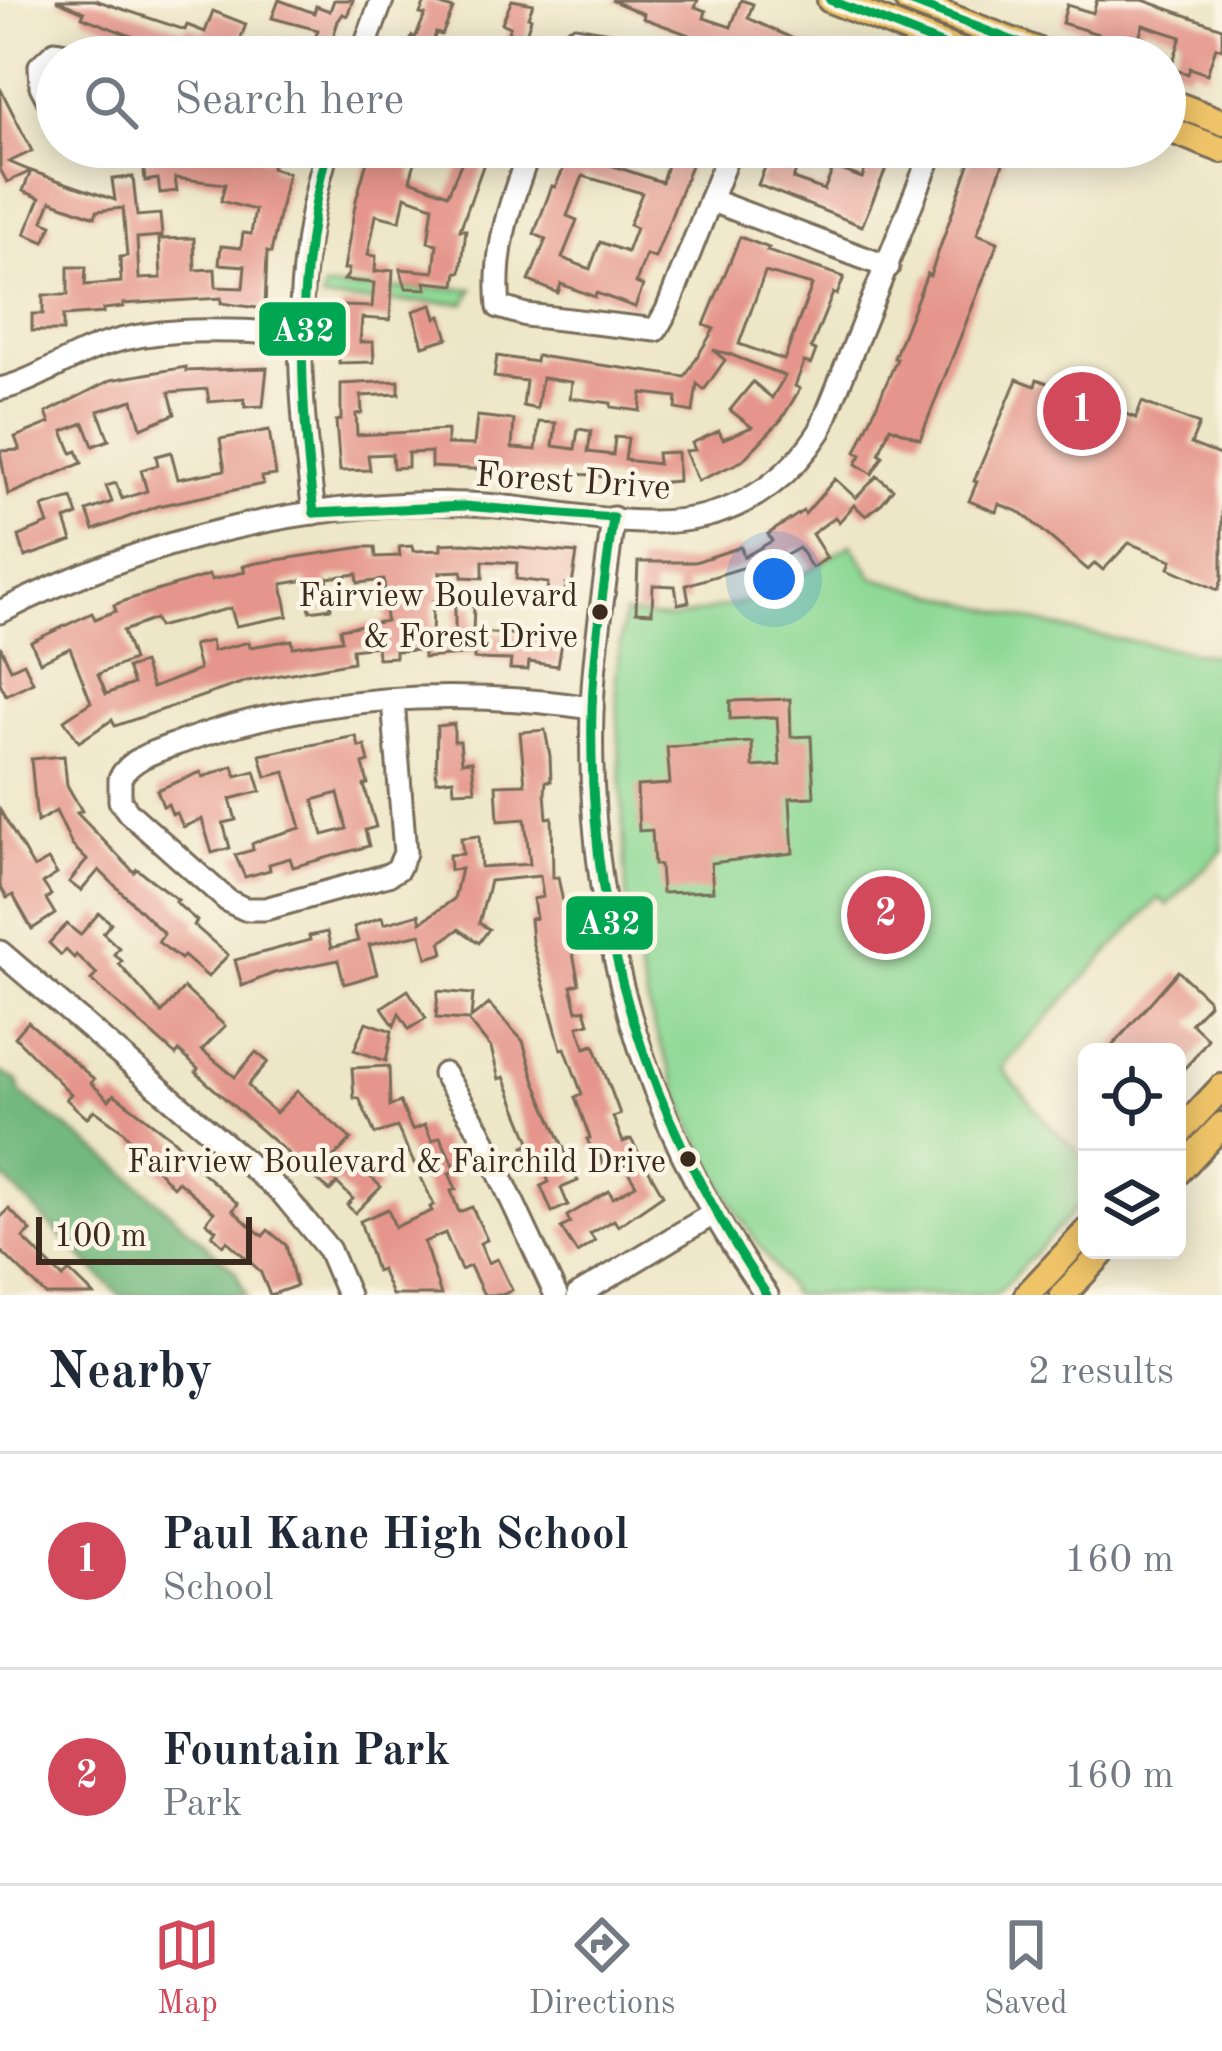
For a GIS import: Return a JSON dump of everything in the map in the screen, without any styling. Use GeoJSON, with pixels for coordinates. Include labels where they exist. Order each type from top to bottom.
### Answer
{"type":"FeatureCollection","features":[{"type":"Feature","properties":{"kind":"main road"},"geometry":{"type":"LineString","coordinates":[[830,0],[921,36]]}},
{"type":"Feature","properties":{"kind":"main road"},"geometry":{"type":"LineString","coordinates":[[907,0],[1000,36]]}},
{"type":"Feature","properties":{"kind":"main road"},"geometry":{"type":"LineString","coordinates":[[1186,108],[1222,122]]}},
{"type":"Feature","properties":{"kind":"main road"},"geometry":{"type":"LineString","coordinates":[[1186,136],[1222,150]]}},
{"type":"Feature","properties":{"kind":"main road"},"geometry":{"type":"LineString","coordinates":[[1186,1125],[1222,1087]]}},
{"type":"Feature","properties":{"kind":"main road"},"geometry":{"type":"LineString","coordinates":[[1186,1163],[1222,1125]]}},
{"type":"Feature","properties":{"kind":"main road"},"geometry":{"type":"LineString","coordinates":[[1027,1295],[1078,1241]]}},
{"type":"Feature","properties":{"kind":"main road"},"geometry":{"type":"LineString","coordinates":[[1063,1295],[1097,1259]]}},
{"type":"Feature","properties":{"kind":"street"},"geometry":{"type":"LineString","coordinates":[[369,36],[382,0]]}},
{"type":"Feature","properties":{"kind":"street"},"geometry":{"type":"LineString","coordinates":[[977,36],[979,28]]}},
{"type":"Feature","properties":{"kind":"street"},"geometry":{"type":"LineString","coordinates":[[314,513],[297,333],[320,168]]}},
{"type":"Feature","properties":{"kind":"street"},"geometry":{"type":"LineString","coordinates":[[523,168],[505,216],[496,281],[499,307],[526,315],[656,330],[723,168]]}},
{"type":"Feature","properties":{"kind":"street","name":"Forest Drive"},"geometry":{"type":"LineString","coordinates":[[0,612],[66,580],[142,553],[220,531],[314,513],[466,503],[666,521],[704,517],[758,494],[788,471],[828,416],[926,168]]}},
{"type":"Feature","properties":{"kind":"street"},"geometry":{"type":"LineString","coordinates":[[710,200],[888,267]]}},
{"type":"Feature","properties":{"kind":"street"},"geometry":{"type":"LineString","coordinates":[[0,389],[128,338],[180,329],[297,333]]}},
{"type":"Feature","properties":{"kind":"street"},"geometry":{"type":"LineString","coordinates":[[613,518],[592,708],[595,848],[617,975],[658,1102],[713,1214],[767,1295]]}},
{"type":"Feature","properties":{"kind":"street"},"geometry":{"type":"LineString","coordinates":[[393,700],[406,853],[402,864],[388,875],[265,909],[244,909],[228,901],[120,801],[118,786],[134,761],[279,714],[345,703],[393,700],[451,698],[592,708]]}},
{"type":"Feature","properties":{"kind":"street"},"geometry":{"type":"LineString","coordinates":[[2,957],[283,1195],[329,1250],[348,1295]]}},
{"type":"Feature","properties":{"kind":"street"},"geometry":{"type":"LineString","coordinates":[[444,1074],[479,1130],[556,1295]]}},
{"type":"Feature","properties":{"kind":"street"},"geometry":{"type":"LineString","coordinates":[[578,1295],[713,1214]]}},
{"type":"Feature","properties":{"kind":"green space"},"geometry":{"type":"Polygon","coordinates":[[[324,288],[473,289],[465,303],[322,300],[324,288]]]}},
{"type":"Feature","properties":{"kind":"green space"},"geometry":{"type":"Polygon","coordinates":[[[851,544],[874,578],[1072,631],[1222,657],[1222,851],[1168,905],[1159,898],[1001,1068],[1078,1152],[1078,1207],[996,1295],[793,1295],[736,1211],[692,1127],[654,1027],[628,925],[616,676],[624,614],[672,619],[769,596],[851,544]]]}},
{"type":"Feature","properties":{"kind":"green space"},"geometry":{"type":"Polygon","coordinates":[[[0,1072],[18,1081],[21,1094],[117,1165],[235,1271],[246,1295],[119,1295],[0,1174],[0,1072]]]}},
{"type":"Feature","properties":{"kind":"building"},"geometry":{"type":"Polygon","coordinates":[[[56,0],[95,0],[185,30],[187,25],[205,32],[213,11],[246,24],[242,36],[131,36],[82,17],[84,12],[56,0]]]}},
{"type":"Feature","properties":{"kind":"building"},"geometry":{"type":"Polygon","coordinates":[[[279,0],[314,13],[316,6],[330,11],[334,0],[353,0],[333,36],[316,36],[318,30],[272,18],[279,0]]]}},
{"type":"Feature","properties":{"kind":"building"},"geometry":{"type":"Polygon","coordinates":[[[426,0],[453,9],[442,35],[416,36],[425,15],[420,14],[426,0]]]}},
{"type":"Feature","properties":{"kind":"building"},"geometry":{"type":"Polygon","coordinates":[[[512,0],[533,4],[525,36],[507,36],[510,27],[502,23],[512,0]]]}},
{"type":"Feature","properties":{"kind":"building"},"geometry":{"type":"Polygon","coordinates":[[[611,0],[698,0],[695,7],[706,11],[704,18],[731,27],[741,0],[753,4],[748,18],[787,36],[692,36],[643,18],[644,14],[611,0]]]}},
{"type":"Feature","properties":{"kind":"building"},"geometry":{"type":"Polygon","coordinates":[[[1097,0],[1143,0],[1222,28],[1222,49],[1216,47],[1207,74],[1190,68],[1188,74],[1186,36],[1143,25],[1140,36],[1105,36],[1062,23],[1067,5],[1093,13],[1097,0]]]}},
{"type":"Feature","properties":{"kind":"building"},"geometry":{"type":"Polygon","coordinates":[[[0,88],[32,151],[9,162],[31,171],[7,182],[0,169],[0,88]]]}},
{"type":"Feature","properties":{"kind":"building"},"geometry":{"type":"Polygon","coordinates":[[[144,168],[271,168],[288,173],[271,253],[267,252],[265,309],[221,303],[221,298],[123,304],[103,309],[103,313],[63,316],[63,331],[32,331],[32,314],[43,314],[43,295],[68,295],[68,267],[86,267],[85,285],[121,282],[120,257],[127,256],[123,208],[97,211],[95,217],[51,201],[43,221],[52,225],[44,242],[25,234],[40,198],[23,191],[31,171],[115,200],[112,179],[133,177],[137,216],[160,214],[162,236],[137,238],[139,279],[161,278],[159,239],[194,238],[195,270],[215,269],[216,287],[243,288],[245,266],[219,264],[221,246],[241,248],[243,233],[251,234],[255,210],[221,201],[225,184],[175,178],[177,191],[160,193],[158,179],[145,181],[144,168]]]}},
{"type":"Feature","properties":{"kind":"building"},"geometry":{"type":"Polygon","coordinates":[[[365,168],[413,168],[410,180],[448,194],[459,168],[482,168],[460,230],[466,230],[455,285],[425,282],[427,289],[406,288],[400,269],[434,272],[437,244],[428,242],[433,206],[405,196],[400,221],[376,215],[368,255],[376,256],[375,272],[393,270],[390,320],[362,318],[360,342],[373,342],[374,362],[339,363],[342,306],[372,307],[374,283],[344,280],[365,168]]]}},
{"type":"Feature","properties":{"kind":"building"},"geometry":{"type":"Polygon","coordinates":[[[564,168],[619,168],[662,182],[666,168],[690,168],[655,258],[646,255],[636,283],[643,286],[635,307],[561,284],[558,293],[529,281],[546,239],[534,234],[564,168]],[[583,176],[567,216],[577,220],[562,258],[590,269],[600,242],[627,252],[636,228],[629,225],[642,193],[583,176]]]}},
{"type":"Feature","properties":{"kind":"building"},"geometry":{"type":"Polygon","coordinates":[[[765,168],[797,168],[793,179],[824,190],[834,168],[862,178],[866,168],[886,168],[862,226],[758,185],[765,168]]]}},
{"type":"Feature","properties":{"kind":"building"},"geometry":{"type":"Polygon","coordinates":[[[968,168],[1001,168],[977,234],[998,242],[920,439],[890,427],[879,454],[883,456],[872,474],[856,464],[861,455],[856,452],[897,359],[927,274],[930,276],[968,168]]]}},
{"type":"Feature","properties":{"kind":"building"},"geometry":{"type":"Polygon","coordinates":[[[740,237],[844,277],[811,348],[816,350],[811,364],[804,362],[795,386],[800,389],[781,420],[742,461],[698,481],[685,451],[695,450],[692,443],[719,431],[723,439],[752,427],[730,410],[753,382],[772,398],[785,376],[713,350],[725,360],[704,390],[697,384],[693,412],[676,409],[677,397],[642,393],[640,411],[570,398],[572,382],[542,378],[537,409],[523,406],[526,381],[494,377],[497,356],[536,362],[537,356],[685,377],[714,329],[704,325],[740,237]],[[765,272],[739,344],[784,360],[812,285],[765,272]]]}},
{"type":"Feature","properties":{"kind":"building"},"geometry":{"type":"Polygon","coordinates":[[[432,305],[448,338],[423,346],[413,311],[432,305]]]}},
{"type":"Feature","properties":{"kind":"building"},"geometry":{"type":"Polygon","coordinates":[[[186,367],[186,371],[267,368],[263,406],[245,407],[244,399],[209,402],[207,389],[169,392],[175,414],[141,428],[133,400],[98,411],[109,440],[93,446],[84,423],[63,431],[82,463],[8,495],[0,451],[20,450],[15,437],[50,423],[46,413],[111,380],[186,367]]]}},
{"type":"Feature","properties":{"kind":"building"},"geometry":{"type":"Polygon","coordinates":[[[1017,379],[1035,386],[1037,379],[1055,386],[1053,393],[1073,401],[1076,394],[1136,418],[1142,402],[1199,424],[1191,444],[1222,456],[1222,580],[1218,590],[1169,568],[1172,560],[1129,543],[1103,570],[1095,563],[1088,570],[1022,513],[999,504],[996,512],[969,501],[1017,379]]]}},
{"type":"Feature","properties":{"kind":"building"},"geometry":{"type":"Polygon","coordinates":[[[399,381],[399,394],[361,396],[357,435],[447,430],[447,444],[474,445],[477,416],[514,420],[512,448],[536,450],[539,422],[556,423],[553,446],[575,449],[578,429],[591,431],[588,452],[613,455],[615,437],[628,438],[625,460],[658,464],[657,453],[677,452],[678,481],[641,484],[592,475],[431,467],[431,452],[408,453],[408,467],[393,468],[392,454],[368,455],[370,470],[340,471],[336,421],[341,420],[341,384],[399,381]]]}},
{"type":"Feature","properties":{"kind":"building"},"geometry":{"type":"Polygon","coordinates":[[[269,430],[276,475],[262,477],[263,484],[158,506],[94,530],[87,511],[112,502],[106,486],[116,483],[122,499],[147,491],[141,470],[158,465],[156,456],[171,452],[178,479],[225,470],[220,439],[269,430]]]}},
{"type":"Feature","properties":{"kind":"building"},"geometry":{"type":"Polygon","coordinates":[[[877,476],[893,489],[882,503],[866,516],[854,505],[839,522],[835,517],[812,534],[827,558],[812,568],[799,548],[776,561],[788,584],[772,592],[758,563],[686,585],[689,602],[678,604],[675,586],[653,585],[652,613],[636,612],[638,562],[695,562],[741,547],[744,557],[772,541],[768,534],[805,514],[835,479],[856,498],[877,476]]]}},
{"type":"Feature","properties":{"kind":"building"},"geometry":{"type":"Polygon","coordinates":[[[72,498],[78,515],[65,520],[72,541],[25,557],[19,536],[48,524],[42,507],[72,498]]]}},
{"type":"Feature","properties":{"kind":"building"},"geometry":{"type":"Polygon","coordinates":[[[441,544],[577,553],[572,585],[566,584],[565,594],[547,591],[548,583],[516,579],[517,563],[483,561],[483,578],[462,577],[462,571],[440,572],[440,601],[433,601],[432,636],[455,635],[455,606],[474,606],[473,632],[563,637],[558,666],[529,662],[528,670],[510,669],[511,660],[474,659],[474,654],[424,658],[423,650],[395,651],[395,657],[378,658],[377,646],[352,649],[353,662],[247,681],[115,726],[112,720],[79,742],[64,720],[91,702],[70,648],[40,662],[31,642],[92,613],[95,619],[116,611],[114,605],[130,599],[209,575],[211,580],[245,572],[243,566],[363,547],[375,547],[376,557],[400,556],[399,547],[441,550],[441,544]],[[357,574],[327,578],[331,608],[310,611],[306,580],[282,584],[288,616],[236,626],[231,608],[158,627],[155,619],[123,631],[133,660],[98,674],[106,694],[133,684],[127,668],[143,663],[152,688],[199,670],[193,645],[211,641],[213,651],[249,642],[250,647],[292,640],[293,647],[342,640],[340,629],[386,621],[384,580],[358,583],[357,574]]]}},
{"type":"Feature","properties":{"kind":"building"},"geometry":{"type":"Polygon","coordinates":[[[0,646],[11,669],[24,663],[33,682],[6,695],[0,683],[0,646]]]}},
{"type":"Feature","properties":{"kind":"building"},"geometry":{"type":"Polygon","coordinates":[[[790,699],[791,737],[811,736],[814,797],[790,798],[793,853],[711,863],[713,891],[662,893],[652,830],[639,831],[637,786],[670,784],[667,747],[752,742],[753,767],[780,765],[777,717],[730,719],[730,701],[790,699]]]}},
{"type":"Feature","properties":{"kind":"building"},"geometry":{"type":"Polygon","coordinates":[[[454,724],[462,762],[472,761],[475,790],[454,791],[453,779],[436,781],[437,726],[454,724]]]}},
{"type":"Feature","properties":{"kind":"building"},"geometry":{"type":"Polygon","coordinates":[[[545,730],[553,878],[558,877],[579,984],[571,986],[577,1011],[585,1009],[589,1023],[578,1026],[585,1048],[594,1045],[620,1114],[613,1117],[623,1142],[631,1139],[663,1195],[618,1226],[614,1220],[590,1234],[595,1241],[577,1253],[561,1228],[570,1223],[567,1216],[609,1191],[613,1198],[636,1185],[619,1157],[603,1164],[587,1139],[575,1097],[582,1094],[565,1048],[561,1049],[532,941],[533,899],[543,897],[540,876],[490,881],[479,923],[489,929],[479,943],[459,929],[441,942],[444,953],[427,958],[421,934],[369,945],[377,974],[344,984],[338,960],[274,973],[242,986],[235,960],[327,932],[331,948],[358,941],[354,927],[382,917],[384,924],[419,914],[421,922],[454,899],[461,869],[450,870],[449,855],[463,854],[461,838],[479,836],[481,867],[530,864],[525,819],[498,821],[496,785],[525,784],[520,732],[545,730]]]}},
{"type":"Feature","properties":{"kind":"building"},"geometry":{"type":"Polygon","coordinates":[[[356,736],[369,762],[363,764],[368,784],[364,785],[376,827],[365,830],[369,846],[293,867],[290,858],[245,877],[235,855],[253,850],[252,844],[265,838],[301,828],[285,772],[266,777],[260,755],[356,736]],[[338,793],[313,800],[323,835],[347,829],[338,793]]]}},
{"type":"Feature","properties":{"kind":"building"},"geometry":{"type":"Polygon","coordinates":[[[64,756],[67,785],[82,811],[77,813],[134,872],[137,869],[178,900],[175,902],[197,921],[194,925],[228,955],[208,977],[158,942],[164,934],[99,870],[81,891],[69,882],[87,860],[72,845],[56,811],[37,822],[31,759],[64,756]]]}},
{"type":"Feature","properties":{"kind":"building"},"geometry":{"type":"Polygon","coordinates":[[[233,766],[236,776],[255,771],[261,791],[230,799],[236,820],[223,823],[230,848],[212,853],[202,819],[183,827],[177,813],[172,814],[168,804],[163,806],[157,790],[201,772],[203,777],[233,766]]]}},
{"type":"Feature","properties":{"kind":"building"},"geometry":{"type":"Polygon","coordinates":[[[0,810],[34,868],[48,860],[57,874],[43,883],[55,914],[32,929],[13,895],[7,898],[0,886],[0,810]]]}},
{"type":"Feature","properties":{"kind":"building"},"geometry":{"type":"Polygon","coordinates":[[[99,913],[111,923],[103,933],[119,948],[114,954],[122,961],[119,964],[162,1013],[184,988],[225,1026],[202,1050],[235,1077],[256,1052],[268,1062],[248,1085],[259,1098],[276,1113],[297,1091],[351,1139],[334,1157],[353,1174],[361,1167],[381,1187],[355,1213],[347,1205],[353,1199],[337,1183],[330,1191],[317,1180],[322,1175],[305,1160],[301,1165],[206,1082],[179,1051],[176,1055],[91,980],[97,974],[76,955],[66,950],[61,955],[49,943],[67,924],[80,935],[99,913]]]}},
{"type":"Feature","properties":{"kind":"building"},"geometry":{"type":"Polygon","coordinates":[[[1178,971],[1208,999],[1209,1004],[1191,1023],[1208,1039],[1186,1066],[1186,1043],[1115,1043],[1178,971]]]}},
{"type":"Feature","properties":{"kind":"building"},"geometry":{"type":"Polygon","coordinates":[[[408,990],[426,1018],[409,1029],[399,1013],[394,1026],[382,1007],[408,990]]]}},
{"type":"Feature","properties":{"kind":"building"},"geometry":{"type":"Polygon","coordinates":[[[438,991],[473,994],[471,1018],[489,1004],[523,1041],[535,1082],[578,1181],[561,1188],[568,1205],[552,1212],[541,1186],[549,1182],[538,1157],[530,1161],[524,1147],[531,1144],[504,1077],[499,1079],[491,1048],[468,1020],[436,1018],[438,991]]]}},
{"type":"Feature","properties":{"kind":"building"},"geometry":{"type":"Polygon","coordinates":[[[28,1022],[94,1079],[91,1083],[109,1100],[114,1094],[173,1139],[189,1155],[186,1158],[238,1204],[233,1210],[249,1225],[263,1236],[268,1230],[286,1245],[296,1286],[270,1295],[260,1271],[227,1241],[223,1245],[212,1235],[216,1230],[206,1222],[214,1212],[178,1181],[173,1187],[122,1130],[94,1110],[87,1118],[66,1099],[71,1094],[15,1037],[28,1022]]]}},
{"type":"Feature","properties":{"kind":"building"},"geometry":{"type":"Polygon","coordinates":[[[366,1022],[392,1031],[386,1061],[354,1050],[366,1022]]]}},
{"type":"Feature","properties":{"kind":"building"},"geometry":{"type":"Polygon","coordinates":[[[389,1066],[390,1106],[400,1102],[412,1130],[425,1125],[432,1141],[440,1137],[456,1170],[449,1173],[459,1212],[472,1207],[487,1240],[480,1243],[488,1263],[497,1259],[512,1290],[484,1295],[470,1266],[461,1270],[445,1233],[424,1242],[441,1295],[392,1295],[381,1269],[376,1271],[360,1221],[388,1209],[395,1227],[432,1211],[434,1205],[397,1127],[375,1134],[359,1098],[354,1098],[352,1068],[389,1066]]]}},
{"type":"Feature","properties":{"kind":"building"},"geometry":{"type":"Polygon","coordinates":[[[9,1209],[31,1231],[23,1238],[63,1278],[69,1271],[94,1295],[46,1295],[0,1250],[0,1218],[9,1209]]]}},
{"type":"Feature","properties":{"kind":"transit line","name":"A32"},"geometry":{"type":"LineString","coordinates":[[830,0],[920,36]]}},
{"type":"Feature","properties":{"kind":"transit line","name":"A32"},"geometry":{"type":"LineString","coordinates":[[907,0],[1000,36]]}},
{"type":"Feature","properties":{"kind":"transit line","name":"A32"},"geometry":{"type":"LineString","coordinates":[[314,513],[303,329],[310,240],[323,168]]}},
{"type":"Feature","properties":{"kind":"transit line","name":"A32"},"geometry":{"type":"LineString","coordinates":[[314,513],[464,506],[613,518]]}},
{"type":"Feature","properties":{"kind":"transit line","name":"A32"},"geometry":{"type":"LineString","coordinates":[[613,518],[592,709],[593,790],[613,944],[632,1017],[687,1157],[767,1295]]}},
{"type":"Feature","properties":{"kind":"place","name":"Paul Kane High School"},"geometry":{"type":"Point","coordinates":[1082,411]}},
{"type":"Feature","properties":{"kind":"place","name":"Fairview Boulevard & Forest Drive"},"geometry":{"type":"Point","coordinates":[600,612]}},
{"type":"Feature","properties":{"kind":"place","name":"Fountain Park"},"geometry":{"type":"Point","coordinates":[886,915]}},
{"type":"Feature","properties":{"kind":"place","name":"Fairview Boulevard & Fairchild Drive"},"geometry":{"type":"Point","coordinates":[688,1159]}}]}
